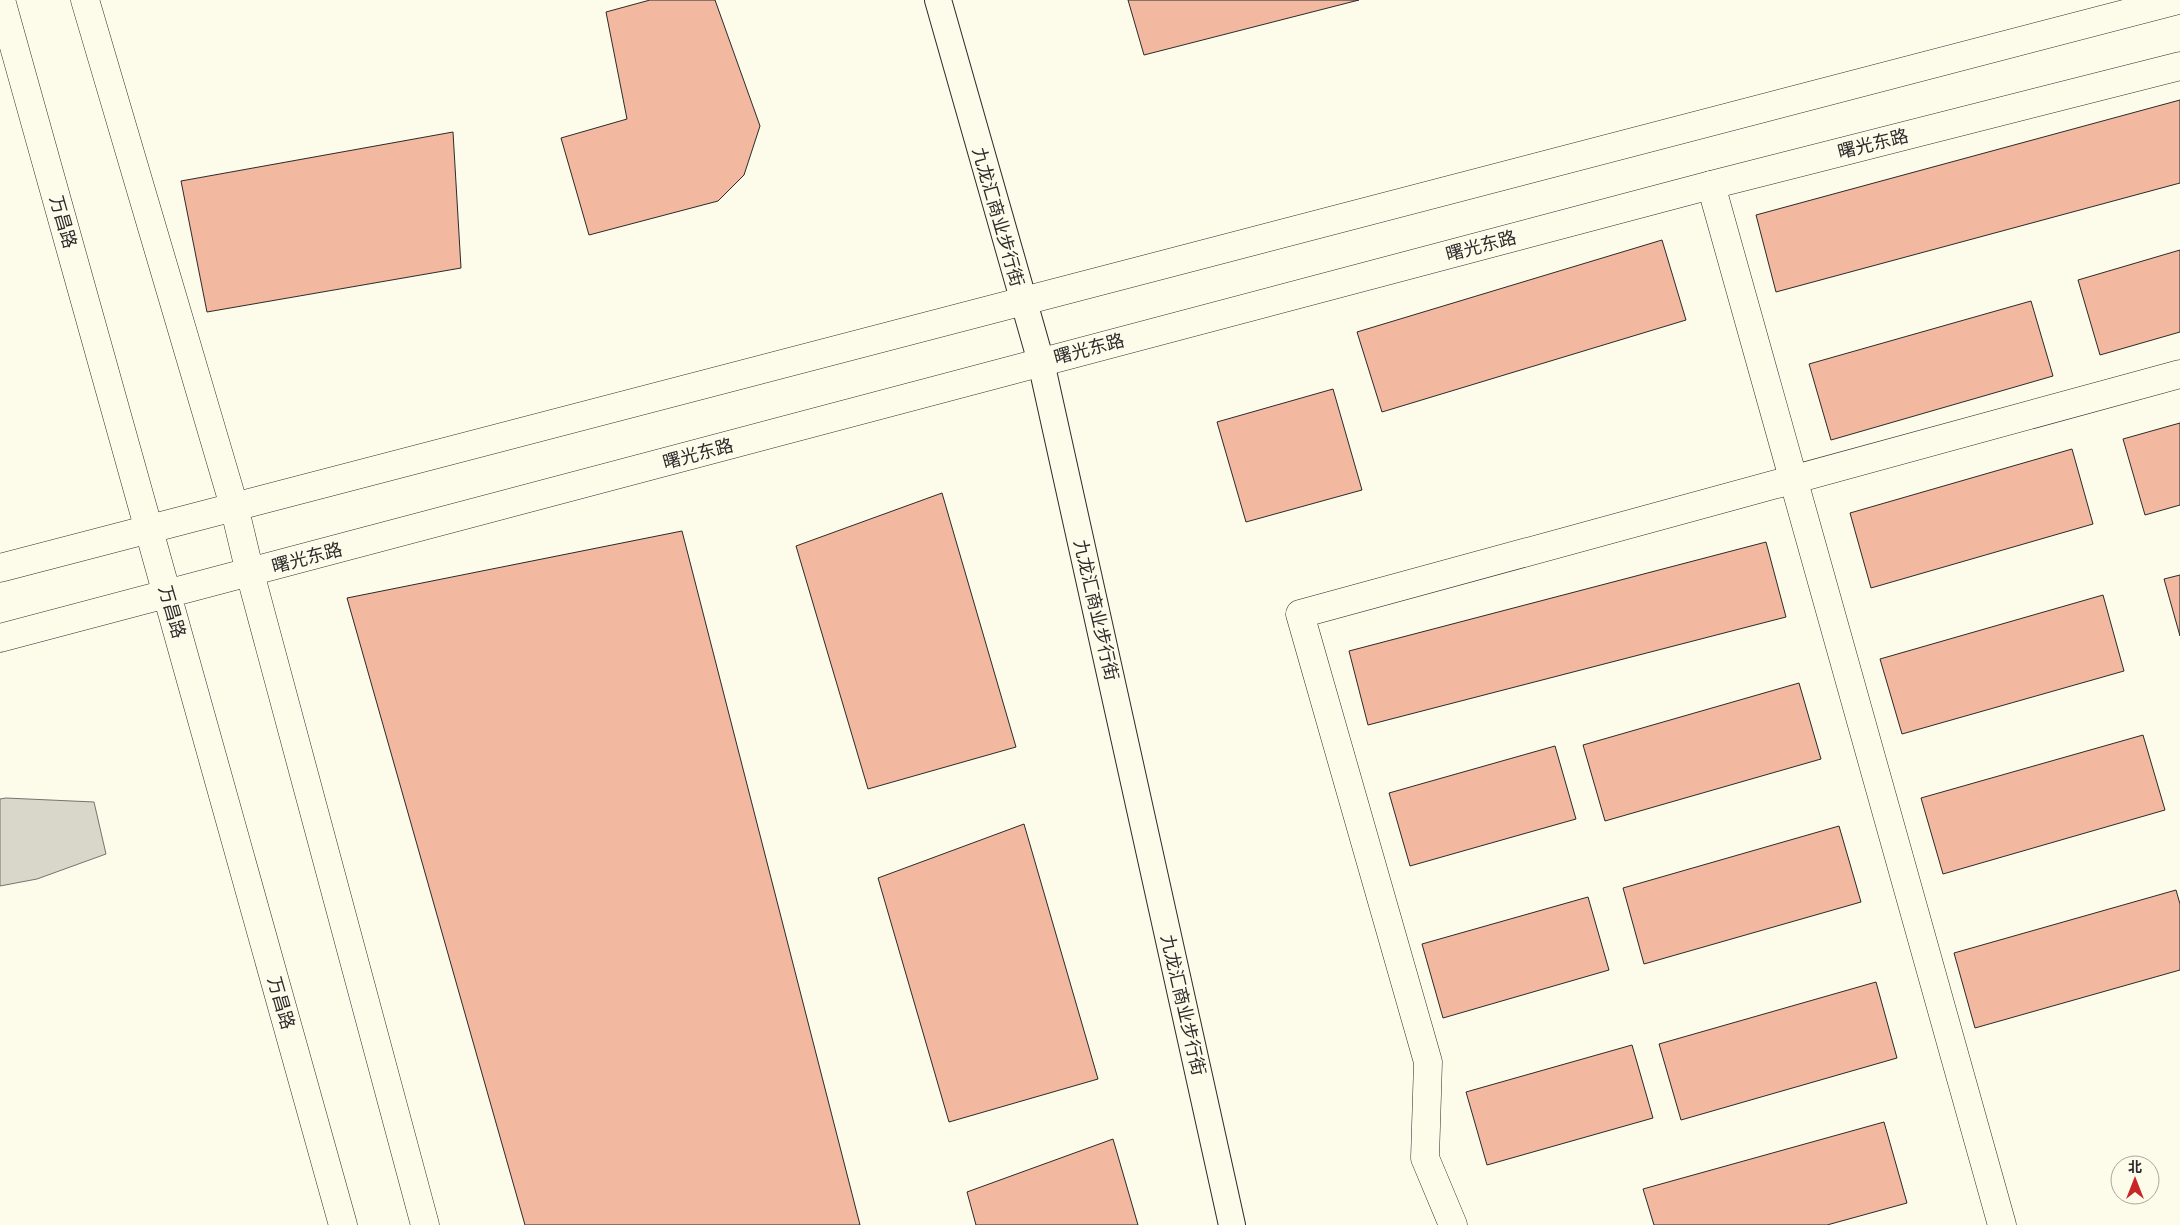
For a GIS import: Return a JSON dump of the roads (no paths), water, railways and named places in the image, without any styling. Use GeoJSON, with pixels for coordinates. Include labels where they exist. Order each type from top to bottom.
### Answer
{"type":"FeatureCollection","features":[{"type":"Feature","properties":{"kind":"main road","name":"万昌路"},"geometry":{"type":"LineString","coordinates":[[1,0],[343,1225]]}},
{"type":"Feature","properties":{"kind":"main road"},"geometry":{"type":"LineString","coordinates":[[85,0],[234,506],[250,573],[425,1225]]}},
{"type":"Feature","properties":{"kind":"main road"},"geometry":{"type":"LineString","coordinates":[[0,568],[149,531],[234,506],[2178,0]]}},
{"type":"Feature","properties":{"kind":"main road","name":"曙光东路"},"geometry":{"type":"LineString","coordinates":[[0,638],[168,595],[1711,184],[2180,66]]}},
{"type":"Feature","properties":{"kind":"main road"},"geometry":{"type":"LineString","coordinates":[[1711,184],[2002,1225]]}},
{"type":"Feature","properties":{"kind":"main road"},"geometry":{"type":"LineString","coordinates":[[1453,1225],[1425,1158],[1428,1062],[1300,614],[2180,374]]}},
{"type":"Feature","properties":{"kind":"street","name":"九龙汇商业步行街"},"geometry":{"type":"LineString","coordinates":[[938,0],[1040,362],[1232,1225]]}}]}
